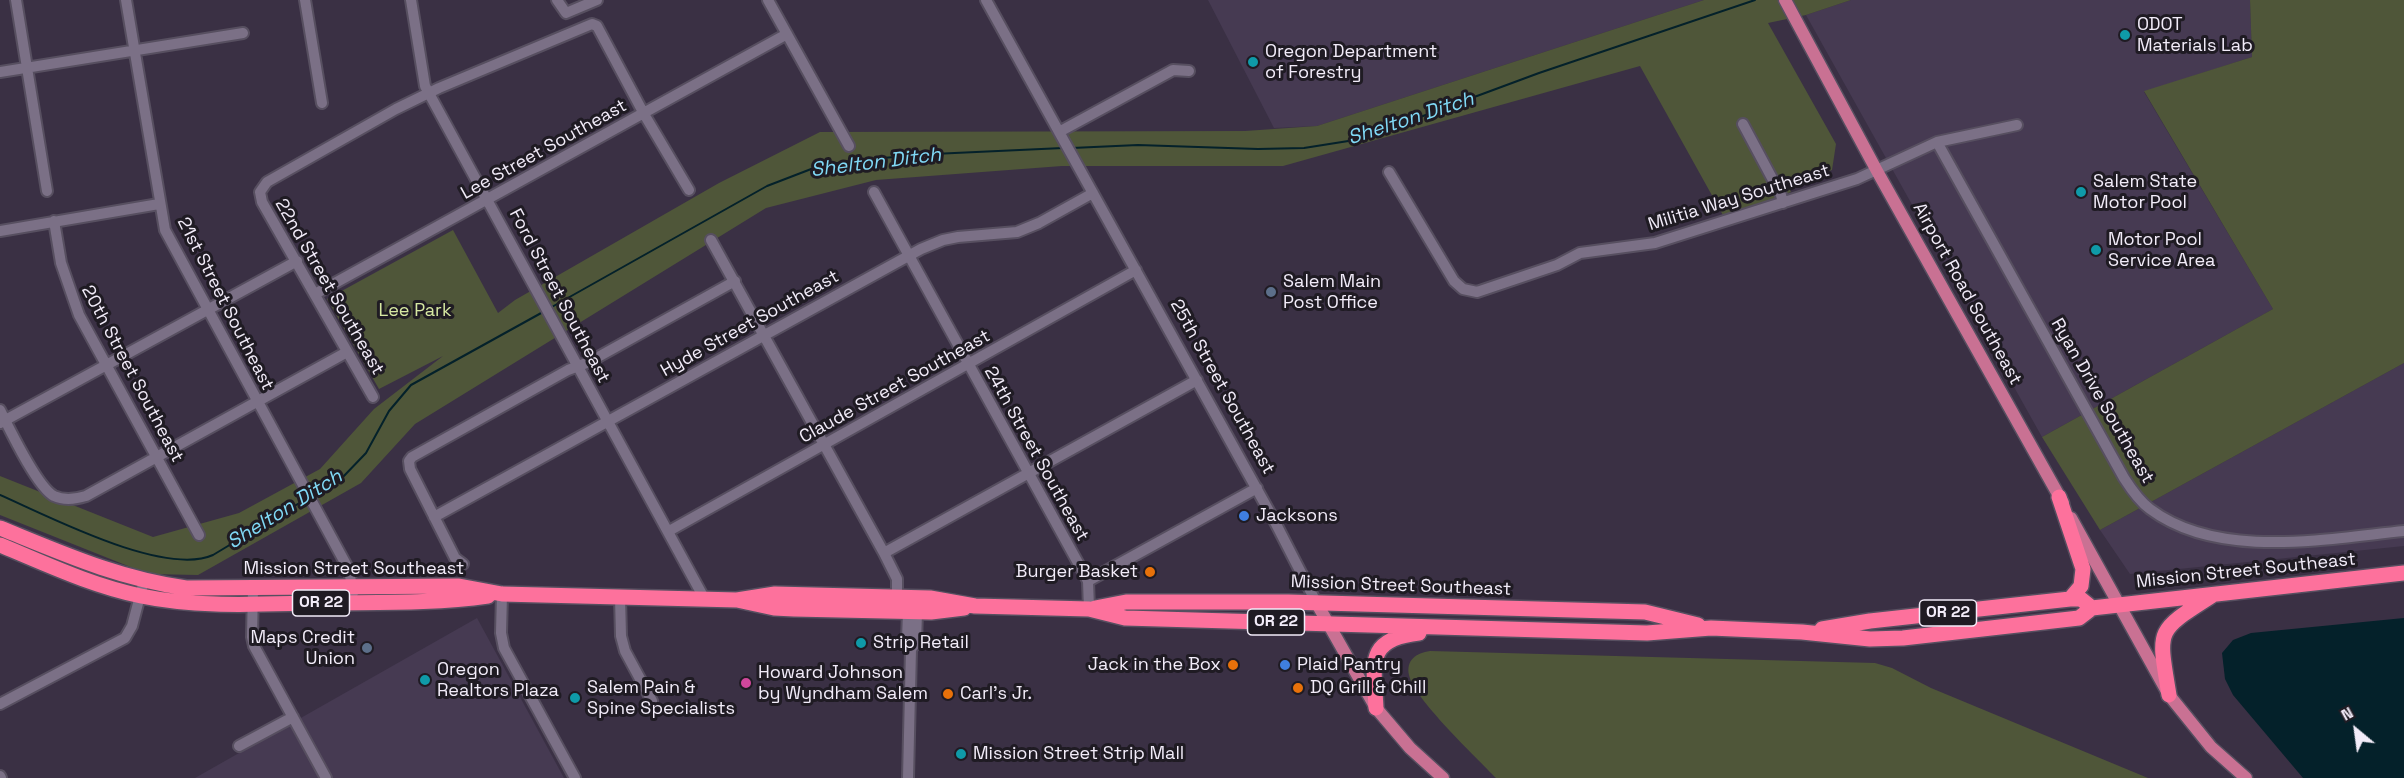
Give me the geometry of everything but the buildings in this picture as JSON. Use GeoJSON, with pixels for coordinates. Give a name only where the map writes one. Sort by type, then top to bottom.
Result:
{"type":"FeatureCollection","features":[{"type":"Feature","properties":{"kind":"highway"},"geometry":{"type":"LineString","coordinates":[[2059,497],[2083,569],[2081,586],[2070,599]]}},
{"type":"Feature","properties":{"kind":"highway","name":"Mission Street Southeast"},"geometry":{"type":"LineString","coordinates":[[0,528],[142,589],[180,602],[353,587],[459,586],[502,594]]}},
{"type":"Feature","properties":{"kind":"highway","name":"Mission Street Southeast"},"geometry":{"type":"LineString","coordinates":[[0,545],[86,580],[142,589]]}},
{"type":"Feature","properties":{"kind":"highway","name":"Mission Street Southeast"},"geometry":{"type":"LineString","coordinates":[[1089,609],[1125,618],[1647,633],[1711,628],[1802,632],[1870,639],[1903,638],[2079,618],[2092,608],[2404,573]]}},
{"type":"Feature","properties":{"kind":"highway","name":"OR 22"},"geometry":{"type":"LineString","coordinates":[[2169,695],[2161,641],[2165,631],[2178,618],[2216,593]]}},
{"type":"Feature","properties":{"kind":"highway","name":"Mission Street Southeast"},"geometry":{"type":"LineString","coordinates":[[253,597],[354,603],[455,600],[502,594],[704,598],[737,600],[774,608],[912,612],[931,612],[975,606]]}},
{"type":"Feature","properties":{"kind":"highway","name":"Mission Street Southeast"},"geometry":{"type":"LineString","coordinates":[[737,600],[774,594],[897,596],[930,598],[975,606],[1089,609],[1126,602],[1316,602],[1645,612],[1711,628]]}},
{"type":"Feature","properties":{"kind":"highway"},"geometry":{"type":"LineString","coordinates":[[856,610],[892,603],[896,601],[897,596]]}},
{"type":"Feature","properties":{"kind":"highway","name":"Mission Street Southeast"},"geometry":{"type":"LineString","coordinates":[[1802,632],[1870,621],[2070,599],[2081,599],[2092,608]]}},
{"type":"Feature","properties":{"kind":"highway"},"geometry":{"type":"LineString","coordinates":[[1376,708],[1374,666],[1379,650],[1387,641],[1398,636],[1464,628]]}},
{"type":"Feature","properties":{"kind":"main road","name":"Airport Road Southeast"},"geometry":{"type":"LineString","coordinates":[[1787,4],[1877,171],[2169,695],[2211,747],[2246,778]]}},
{"type":"Feature","properties":{"kind":"main road","name":"25th Street Southeast"},"geometry":{"type":"LineString","coordinates":[[1316,602],[1376,708],[1410,748],[1443,778]]}},
{"type":"Feature","properties":{"kind":"street"},"geometry":{"type":"LineString","coordinates":[[16,0],[47,191]]}},
{"type":"Feature","properties":{"kind":"street","name":"21st Street Southeast"},"geometry":{"type":"LineString","coordinates":[[126,0],[165,230],[349,570],[354,603]]}},
{"type":"Feature","properties":{"kind":"street"},"geometry":{"type":"LineString","coordinates":[[305,0],[322,103]]}},
{"type":"Feature","properties":{"kind":"street","name":"Ford Street Southeast"},"geometry":{"type":"LineString","coordinates":[[411,0],[423,79],[704,598]]}},
{"type":"Feature","properties":{"kind":"street"},"geometry":{"type":"LineString","coordinates":[[557,0],[566,13],[597,0]]}},
{"type":"Feature","properties":{"kind":"street"},"geometry":{"type":"LineString","coordinates":[[782,0],[770,3],[849,146]]}},
{"type":"Feature","properties":{"kind":"street","name":"25th Street Southeast"},"geometry":{"type":"LineString","coordinates":[[986,0],[1257,488],[1316,602]]}},
{"type":"Feature","properties":{"kind":"street"},"geometry":{"type":"LineString","coordinates":[[430,93],[595,25],[689,190]]}},
{"type":"Feature","properties":{"kind":"street"},"geometry":{"type":"LineString","coordinates":[[0,72],[243,33]]}},
{"type":"Feature","properties":{"kind":"street","name":"Lee Street Southeast"},"geometry":{"type":"LineString","coordinates":[[315,294],[787,34]]}},
{"type":"Feature","properties":{"kind":"street"},"geometry":{"type":"LineString","coordinates":[[1059,132],[1173,70],[1189,71]]}},
{"type":"Feature","properties":{"kind":"street","name":"22nd Street Southeast"},"geometry":{"type":"LineString","coordinates":[[373,397],[262,202],[260,192],[267,182],[390,112],[430,93]]}},
{"type":"Feature","properties":{"kind":"street"},"geometry":{"type":"LineString","coordinates":[[1743,124],[1781,195],[1783,203]]}},
{"type":"Feature","properties":{"kind":"street","name":"Militia Way Southeast"},"geometry":{"type":"LineString","coordinates":[[1389,172],[1454,281],[1463,289],[1477,292],[1557,265],[1580,253],[1655,243],[1857,179],[1936,142],[2017,125]]}},
{"type":"Feature","properties":{"kind":"street","name":"Ryan Drive Southeast"},"geometry":{"type":"LineString","coordinates":[[1936,142],[2124,478],[2135,494],[2150,509],[2184,528],[2224,539],[2242,541],[2318,540],[2404,531]]}},
{"type":"Feature","properties":{"kind":"street","name":"24th Street Southeast"},"geometry":{"type":"LineString","coordinates":[[874,192],[1088,581],[1089,609]]}},
{"type":"Feature","properties":{"kind":"street","name":"Hyde Street Southeast"},"geometry":{"type":"LineString","coordinates":[[434,518],[908,256],[943,240],[1017,232],[1039,223],[1093,193]]}},
{"type":"Feature","properties":{"kind":"street"},"geometry":{"type":"LineString","coordinates":[[0,231],[159,204]]}},
{"type":"Feature","properties":{"kind":"street","name":"20th Street Southeast"},"geometry":{"type":"LineString","coordinates":[[54,221],[61,263],[79,315],[199,535]]}},
{"type":"Feature","properties":{"kind":"street"},"geometry":{"type":"LineString","coordinates":[[711,240],[884,553],[897,579],[897,596]]}},
{"type":"Feature","properties":{"kind":"street"},"geometry":{"type":"LineString","coordinates":[[297,261],[2,418],[45,489],[63,499],[74,499],[86,496],[346,351]]}},
{"type":"Feature","properties":{"kind":"street","name":"Claude Street Southeast"},"geometry":{"type":"LineString","coordinates":[[669,531],[1136,270]]}},
{"type":"Feature","properties":{"kind":"street"},"geometry":{"type":"LineString","coordinates":[[463,564],[455,558],[434,518],[410,469],[409,461],[418,453],[735,281]]}},
{"type":"Feature","properties":{"kind":"street"},"geometry":{"type":"LineString","coordinates":[[884,553],[1197,380]]}},
{"type":"Feature","properties":{"kind":"street"},"geometry":{"type":"LineString","coordinates":[[1088,581],[1257,488]]}},
{"type":"Feature","properties":{"kind":"street"},"geometry":{"type":"LineString","coordinates":[[0,704],[126,638],[132,626],[142,589]]}},
{"type":"Feature","properties":{"kind":"street"},"geometry":{"type":"LineString","coordinates":[[502,594],[503,644],[575,778]]}},
{"type":"Feature","properties":{"kind":"street"},"geometry":{"type":"LineString","coordinates":[[253,597],[254,646],[326,778]]}},
{"type":"Feature","properties":{"kind":"street"},"geometry":{"type":"LineString","coordinates":[[620,597],[621,636],[625,651],[652,701]]}},
{"type":"Feature","properties":{"kind":"street"},"geometry":{"type":"LineString","coordinates":[[908,778],[911,649],[907,640],[912,612]]}},
{"type":"Feature","properties":{"kind":"street"},"geometry":{"type":"LineString","coordinates":[[239,746],[293,717]]}},
{"type":"Feature","properties":{"kind":"shaded area"},"geometry":{"type":"Polygon","coordinates":[[[1208,0],[1704,0],[1317,126],[1274,128],[1208,0]]]}},
{"type":"Feature","properties":{"kind":"shaded area"},"geometry":{"type":"Polygon","coordinates":[[[1851,0],[2250,0],[2252,57],[2144,92],[2273,309],[2042,437],[1806,15],[1851,0]]]}},
{"type":"Feature","properties":{"kind":"shaded area"},"geometry":{"type":"Polygon","coordinates":[[[2404,363],[2404,546],[2130,574],[2100,530],[2404,363]]]}},
{"type":"Feature","properties":{"kind":"shaded area"},"geometry":{"type":"Polygon","coordinates":[[[477,618],[564,778],[195,778],[477,618]]]}},
{"type":"Feature","properties":{"kind":"green space","name":"Lee Park"},"geometry":{"type":"Polygon","coordinates":[[[1704,0],[1851,0],[1806,15],[1768,23],[1836,144],[1832,170],[1788,185],[1791,192],[1724,217],[1640,66],[1283,166],[1062,166],[876,180],[766,208],[415,424],[361,483],[198,575],[148,574],[0,515],[0,476],[153,537],[239,513],[320,469],[374,409],[443,356],[379,389],[327,299],[453,230],[498,313],[515,300],[719,183],[820,132],[1245,131],[1317,126],[1704,0]]]}},
{"type":"Feature","properties":{"kind":"green space"},"geometry":{"type":"Polygon","coordinates":[[[2250,0],[2404,0],[2404,363],[2100,530],[2042,437],[2273,309],[2144,91],[2252,57],[2250,0]]]}},
{"type":"Feature","properties":{"kind":"green space"},"geometry":{"type":"Polygon","coordinates":[[[1430,651],[1875,663],[1892,668],[1931,688],[2148,778],[1496,778],[1434,713],[1413,685],[1408,670],[1411,661],[1420,653],[1430,651]]]}},
{"type":"Feature","properties":{"kind":"water"},"geometry":{"type":"Polygon","coordinates":[[[2404,618],[2404,778],[2303,778],[2233,695],[2225,679],[2222,653],[2233,640],[2251,633],[2404,618]]]}},
{"type":"Feature","properties":{"kind":"waterway","name":"Shelton Ditch"},"geometry":{"type":"LineString","coordinates":[[1072,148],[1138,145],[1258,149],[1304,148],[1361,139],[1539,73],[1755,0]]}},
{"type":"Feature","properties":{"kind":"waterway","name":"Shelton Ditch"},"geometry":{"type":"LineString","coordinates":[[550,308],[767,186],[819,166],[857,160],[933,154],[1063,148]]}},
{"type":"Feature","properties":{"kind":"waterway","name":"Shelton Ditch"},"geometry":{"type":"LineString","coordinates":[[314,495],[341,479],[366,453],[389,411],[411,385],[543,312]]}},
{"type":"Feature","properties":{"kind":"waterway","name":"Shelton Ditch"},"geometry":{"type":"LineString","coordinates":[[0,495],[106,541],[166,558],[192,560],[213,555],[306,499]]}},
{"type":"Feature","properties":{"kind":"place","name":"ODOT Materials Lab"},"geometry":{"type":"Point","coordinates":[2125,35]}},
{"type":"Feature","properties":{"kind":"place","name":"Oregon Department of Forestry"},"geometry":{"type":"Point","coordinates":[1253,62]}},
{"type":"Feature","properties":{"kind":"place","name":"Salem State Motor Pool"},"geometry":{"type":"Point","coordinates":[2081,192]}},
{"type":"Feature","properties":{"kind":"place","name":"Motor Pool Service Area"},"geometry":{"type":"Point","coordinates":[2096,250]}},
{"type":"Feature","properties":{"kind":"place","name":"Salem Main Post Office"},"geometry":{"type":"Point","coordinates":[1271,292]}},
{"type":"Feature","properties":{"kind":"place","name":"Jacksons"},"geometry":{"type":"Point","coordinates":[1244,516]}},
{"type":"Feature","properties":{"kind":"place","name":"Burger Basket"},"geometry":{"type":"Point","coordinates":[1150,572]}},
{"type":"Feature","properties":{"kind":"place","name":"Strip Retail"},"geometry":{"type":"Point","coordinates":[861,643]}},
{"type":"Feature","properties":{"kind":"place","name":"Maps Credit Union"},"geometry":{"type":"Point","coordinates":[367,648]}},
{"type":"Feature","properties":{"kind":"place","name":"Jack in the Box"},"geometry":{"type":"Point","coordinates":[1233,665]}},
{"type":"Feature","properties":{"kind":"place","name":"Plaid Pantry"},"geometry":{"type":"Point","coordinates":[1285,665]}},
{"type":"Feature","properties":{"kind":"place","name":"Oregon Realtors Plaza"},"geometry":{"type":"Point","coordinates":[425,680]}},
{"type":"Feature","properties":{"kind":"place","name":"Howard Johnson by Wyndham Salem"},"geometry":{"type":"Point","coordinates":[746,683]}},
{"type":"Feature","properties":{"kind":"place","name":"DQ Grill & Chill"},"geometry":{"type":"Point","coordinates":[1298,688]}},
{"type":"Feature","properties":{"kind":"place","name":"Carl's Jr."},"geometry":{"type":"Point","coordinates":[948,694]}},
{"type":"Feature","properties":{"kind":"place","name":"Salem Pain & Spine Specialists"},"geometry":{"type":"Point","coordinates":[575,698]}},
{"type":"Feature","properties":{"kind":"place","name":"Mission Street Strip Mall"},"geometry":{"type":"Point","coordinates":[961,754]}}]}
